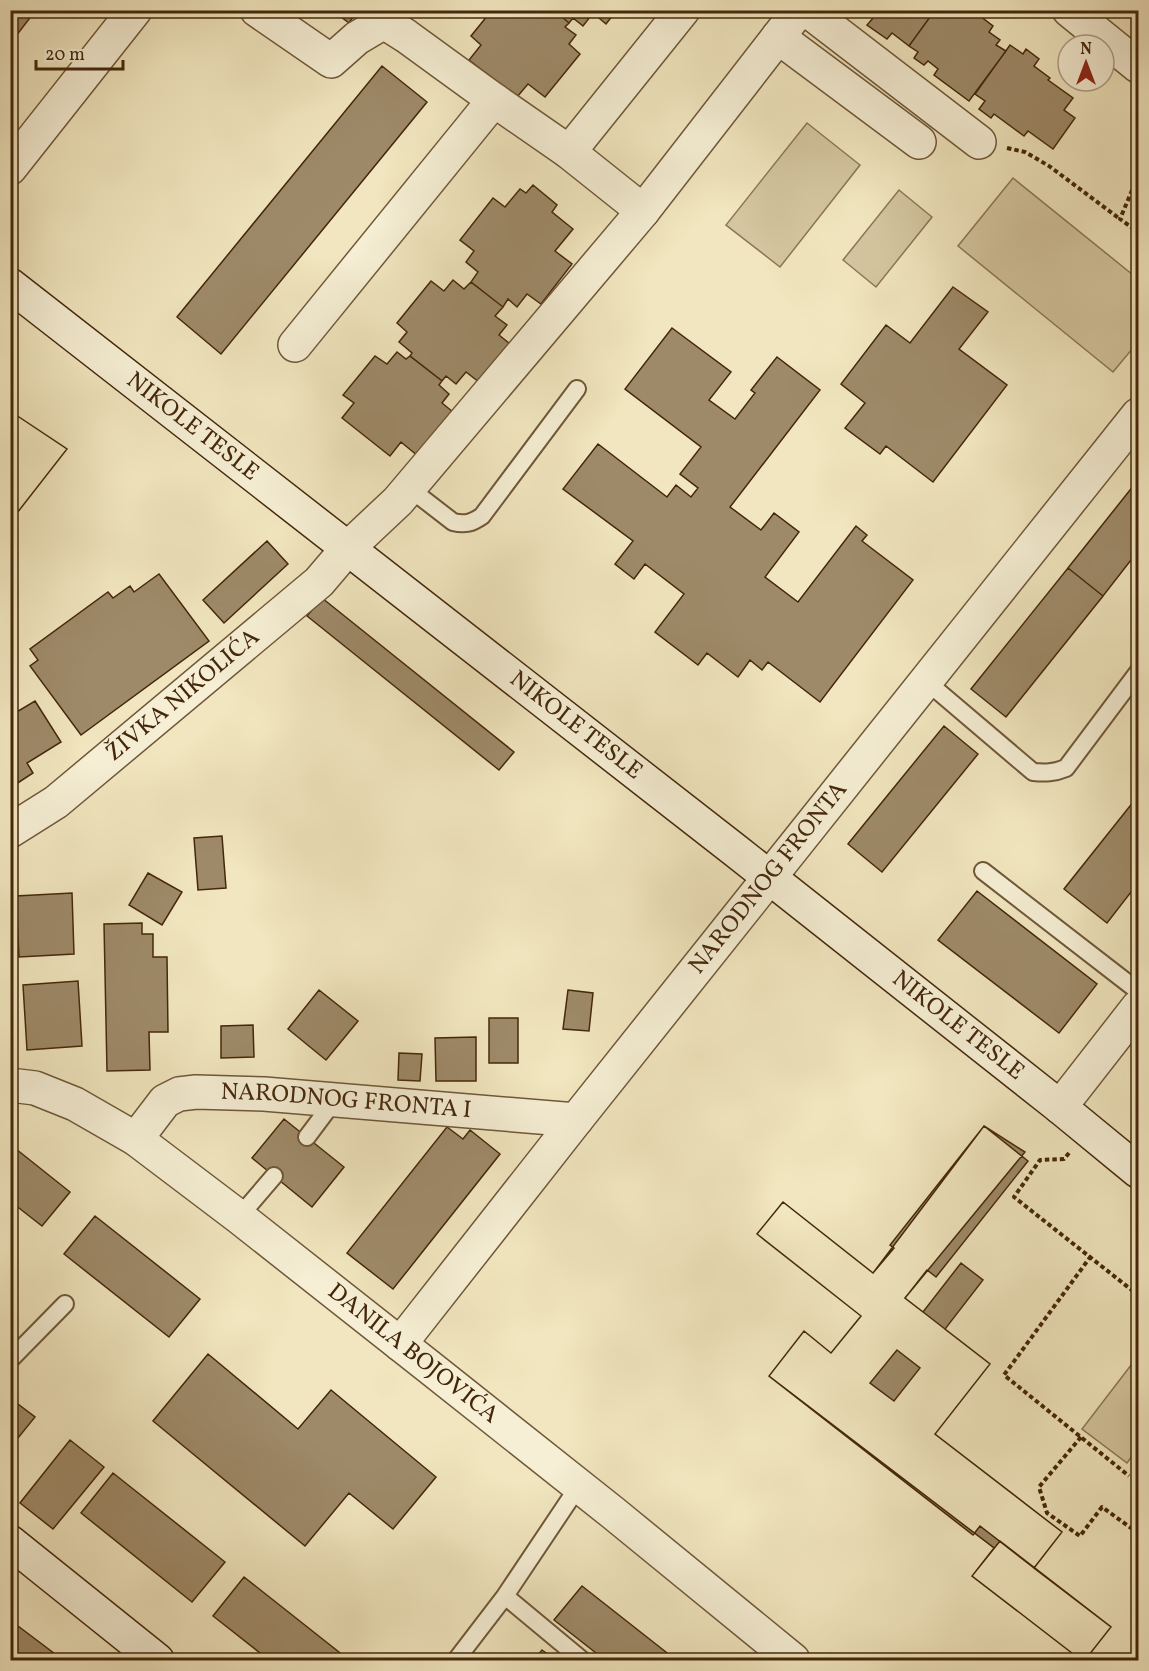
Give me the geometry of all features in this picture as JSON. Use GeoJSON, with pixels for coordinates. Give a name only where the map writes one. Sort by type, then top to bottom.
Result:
{"type":"FeatureCollection","features":[{"type":"Feature","properties":{"kind":"street"},"geometry":{"type":"LineString","coordinates":[[10,168],[135,10]]}},
{"type":"Feature","properties":{"kind":"street"},"geometry":{"type":"LineString","coordinates":[[257,10],[331,61],[357,38],[389,16],[406,36],[569,152],[643,211]]}},
{"type":"Feature","properties":{"kind":"street"},"geometry":{"type":"LineString","coordinates":[[569,152],[683,10]]}},
{"type":"Feature","properties":{"kind":"street","name":"ŽIVKA NIKOLIĆA"},"geometry":{"type":"LineString","coordinates":[[10,831],[56,802],[319,582],[348,548],[409,488],[643,211],[799,10]]}},
{"type":"Feature","properties":{"kind":"street"},"geometry":{"type":"LineString","coordinates":[[807,10],[979,142]]}},
{"type":"Feature","properties":{"kind":"street"},"geometry":{"type":"LineString","coordinates":[[1069,10],[1138,66]]}},
{"type":"Feature","properties":{"kind":"street"},"geometry":{"type":"LineString","coordinates":[[778,38],[919,142]]}},
{"type":"Feature","properties":{"kind":"street"},"geometry":{"type":"LineString","coordinates":[[295,345],[494,100]]}},
{"type":"Feature","properties":{"kind":"street","name":"NIKOLE TESLE"},"geometry":{"type":"LineString","coordinates":[[10,285],[769,877],[1138,1171]]}},
{"type":"Feature","properties":{"kind":"street","name":"NARODNOG FRONTA"},"geometry":{"type":"LineString","coordinates":[[400,1344],[1138,415]]}},
{"type":"Feature","properties":{"kind":"street"},"geometry":{"type":"LineString","coordinates":[[1060,1107],[1138,1007]]}},
{"type":"Feature","properties":{"kind":"street","name":"DANILA BOJOVIĆA"},"geometry":{"type":"LineString","coordinates":[[10,1085],[35,1088],[75,1104],[136,1139],[400,1344],[793,1660]]}},
{"type":"Feature","properties":{"kind":"street","name":"NARODNOG FRONTA I"},"geometry":{"type":"LineString","coordinates":[[136,1139],[165,1101],[179,1094],[196,1092],[264,1094],[576,1120]]}},
{"type":"Feature","properties":{"kind":"street"},"geometry":{"type":"LineString","coordinates":[[10,1542],[158,1660]]}},
{"type":"Feature","properties":{"kind":"lane"},"geometry":{"type":"LineString","coordinates":[[409,488],[453,522],[462,525],[473,523],[482,516],[577,389]]}},
{"type":"Feature","properties":{"kind":"lane"},"geometry":{"type":"LineString","coordinates":[[926,681],[1033,772],[1045,773],[1066,768],[1138,672]]}},
{"type":"Feature","properties":{"kind":"lane"},"geometry":{"type":"LineString","coordinates":[[983,871],[1138,991]]}},
{"type":"Feature","properties":{"kind":"lane"},"geometry":{"type":"LineString","coordinates":[[307,1137],[334,1101]]}},
{"type":"Feature","properties":{"kind":"lane"},"geometry":{"type":"LineString","coordinates":[[239,1217],[274,1176]]}},
{"type":"Feature","properties":{"kind":"lane"},"geometry":{"type":"LineString","coordinates":[[10,1360],[65,1304]]}},
{"type":"Feature","properties":{"kind":"lane"},"geometry":{"type":"LineString","coordinates":[[456,1660],[505,1596],[578,1487]]}},
{"type":"Feature","properties":{"kind":"lane"},"geometry":{"type":"LineString","coordinates":[[505,1596],[582,1660]]}},
{"type":"Feature","properties":{"kind":"path"},"geometry":{"type":"LineString","coordinates":[[979,142],[1025,152],[1049,166],[1138,232]]}},
{"type":"Feature","properties":{"kind":"path"},"geometry":{"type":"LineString","coordinates":[[1120,219],[1138,176]]}},
{"type":"Feature","properties":{"kind":"path"},"geometry":{"type":"LineString","coordinates":[[1089,1130],[1064,1159],[1040,1160],[1014,1197],[1138,1295]]}},
{"type":"Feature","properties":{"kind":"path"},"geometry":{"type":"LineString","coordinates":[[1090,1257],[1004,1375],[1129,1476]]}},
{"type":"Feature","properties":{"kind":"path"},"geometry":{"type":"LineString","coordinates":[[1081,1437],[1039,1487],[1047,1513],[1080,1536],[1102,1507],[1138,1533]]}},
{"type":"Feature","properties":{"kind":"shaded area"},"geometry":{"type":"Polygon","coordinates":[[[807,123],[860,165],[780,267],[726,225],[807,123]]]}},
{"type":"Feature","properties":{"kind":"shaded area"},"geometry":{"type":"Polygon","coordinates":[[[1013,178],[1138,279],[1138,342],[1113,372],[958,246],[1013,178]]]}},
{"type":"Feature","properties":{"kind":"shaded area"},"geometry":{"type":"Polygon","coordinates":[[[899,190],[932,217],[876,287],[843,260],[899,190]]]}},
{"type":"Feature","properties":{"kind":"shaded area"},"geometry":{"type":"Polygon","coordinates":[[[1138,1356],[1138,1448],[1127,1463],[1082,1429],[1138,1356]]]}},
{"type":"Feature","properties":{"kind":"building"},"geometry":{"type":"Polygon","coordinates":[[[10,10],[36,10],[16,36],[10,31],[10,10]]]}},
{"type":"Feature","properties":{"kind":"building"},"geometry":{"type":"Polygon","coordinates":[[[332,10],[358,10],[349,23],[332,10]]]}},
{"type":"Feature","properties":{"kind":"building"},"geometry":{"type":"Polygon","coordinates":[[[492,10],[554,10],[569,23],[565,27],[576,35],[569,44],[580,54],[545,97],[528,84],[517,97],[469,60],[481,45],[471,36],[492,10]]]}},
{"type":"Feature","properties":{"kind":"building"},"geometry":{"type":"Polygon","coordinates":[[[554,10],[617,10],[606,24],[593,13],[583,26],[573,18],[569,23],[554,10]]]}},
{"type":"Feature","properties":{"kind":"building"},"geometry":{"type":"Polygon","coordinates":[[[853,10],[935,10],[909,46],[892,33],[887,39],[867,25],[873,18],[864,11],[860,16],[853,10]]]}},
{"type":"Feature","properties":{"kind":"building"},"geometry":{"type":"Polygon","coordinates":[[[935,10],[972,10],[993,26],[989,32],[1000,40],[996,45],[1006,51],[969,101],[934,75],[938,69],[928,61],[924,65],[914,58],[918,52],[909,46],[935,10]]]}},
{"type":"Feature","properties":{"kind":"building"},"geometry":{"type":"Polygon","coordinates":[[[1010,45],[1023,54],[1026,49],[1039,59],[1034,66],[1050,78],[1048,80],[1056,86],[1056,93],[1066,93],[1073,98],[1064,110],[1075,118],[1053,149],[1028,131],[1024,136],[994,114],[991,118],[979,109],[985,101],[975,94],[1010,45]]]}},
{"type":"Feature","properties":{"kind":"building"},"geometry":{"type":"Polygon","coordinates":[[[382,66],[427,102],[221,354],[177,317],[382,66]]]}},
{"type":"Feature","properties":{"kind":"building"},"geometry":{"type":"Polygon","coordinates":[[[533,185],[557,205],[552,212],[573,229],[555,251],[572,264],[541,304],[527,294],[517,307],[508,299],[503,307],[471,282],[478,272],[466,262],[474,251],[460,240],[493,198],[505,207],[520,189],[526,193],[533,185]]]}},
{"type":"Feature","properties":{"kind":"building"},"geometry":{"type":"Polygon","coordinates":[[[453,280],[464,289],[471,282],[503,307],[495,316],[507,325],[499,335],[510,344],[479,382],[466,372],[456,384],[446,376],[442,381],[410,356],[412,353],[399,342],[407,332],[397,323],[431,281],[444,291],[453,280]]]}},
{"type":"Feature","properties":{"kind":"building"},"geometry":{"type":"Polygon","coordinates":[[[953,287],[988,312],[959,349],[1007,385],[933,482],[886,446],[880,454],[845,428],[865,403],[841,384],[886,325],[910,343],[953,287]]]}},
{"type":"Feature","properties":{"kind":"building"},"geometry":{"type":"Polygon","coordinates":[[[672,328],[731,372],[709,400],[735,419],[755,393],[751,390],[777,357],[820,390],[730,507],[761,530],[774,513],[799,532],[765,577],[798,602],[856,526],[867,535],[862,541],[913,580],[820,702],[768,662],[762,670],[750,660],[738,677],[707,653],[698,665],[655,632],[684,594],[645,564],[634,579],[615,564],[633,541],[563,489],[598,444],[667,497],[676,485],[691,497],[698,488],[680,474],[701,447],[625,389],[672,328]]]}},
{"type":"Feature","properties":{"kind":"building"},"geometry":{"type":"Polygon","coordinates":[[[397,352],[406,359],[410,356],[442,381],[439,385],[449,394],[442,403],[453,412],[418,456],[401,442],[390,456],[342,418],[354,403],[343,395],[375,356],[387,364],[397,352]]]}},
{"type":"Feature","properties":{"kind":"building"},"geometry":{"type":"Polygon","coordinates":[[[10,411],[67,449],[10,522],[10,411]]]}},
{"type":"Feature","properties":{"kind":"building"},"geometry":{"type":"Polygon","coordinates":[[[10,411],[67,449],[10,522],[10,411]]]}},
{"type":"Feature","properties":{"kind":"building"},"geometry":{"type":"Polygon","coordinates":[[[1138,480],[1138,551],[1103,596],[1068,568],[1138,480]]]}},
{"type":"Feature","properties":{"kind":"building"},"geometry":{"type":"Polygon","coordinates":[[[267,541],[288,564],[224,623],[203,600],[267,541]]]}},
{"type":"Feature","properties":{"kind":"building"},"geometry":{"type":"Polygon","coordinates":[[[1068,568],[1103,596],[1006,717],[971,689],[1068,568]]]}},
{"type":"Feature","properties":{"kind":"building"},"geometry":{"type":"Polygon","coordinates":[[[159,574],[209,641],[81,735],[30,666],[38,660],[30,649],[108,592],[113,598],[130,586],[134,592],[159,574]]]}},
{"type":"Feature","properties":{"kind":"building"},"geometry":{"type":"Polygon","coordinates":[[[322,598],[514,752],[499,770],[307,616],[322,598]]]}},
{"type":"Feature","properties":{"kind":"building"},"geometry":{"type":"Polygon","coordinates":[[[35,701],[61,742],[27,763],[33,773],[10,788],[10,716],[35,701]]]}},
{"type":"Feature","properties":{"kind":"building"},"geometry":{"type":"Polygon","coordinates":[[[944,726],[978,754],[882,872],[848,844],[944,726]]]}},
{"type":"Feature","properties":{"kind":"building"},"geometry":{"type":"Polygon","coordinates":[[[1138,796],[1138,883],[1107,923],[1064,889],[1138,796]]]}},
{"type":"Feature","properties":{"kind":"building"},"geometry":{"type":"Polygon","coordinates":[[[222,836],[226,888],[198,890],[194,838],[222,836]]]}},
{"type":"Feature","properties":{"kind":"building"},"geometry":{"type":"Polygon","coordinates":[[[148,873],[182,892],[162,925],[129,905],[148,873]]]}},
{"type":"Feature","properties":{"kind":"building"},"geometry":{"type":"Polygon","coordinates":[[[977,891],[1097,984],[1059,1033],[938,940],[977,891]]]}},
{"type":"Feature","properties":{"kind":"building"},"geometry":{"type":"Polygon","coordinates":[[[72,893],[74,954],[19,957],[16,896],[72,893]]]}},
{"type":"Feature","properties":{"kind":"building"},"geometry":{"type":"Polygon","coordinates":[[[142,923],[142,934],[153,934],[153,957],[167,957],[168,1032],[149,1032],[150,1070],[107,1071],[104,924],[142,923]]]}},
{"type":"Feature","properties":{"kind":"building"},"geometry":{"type":"Polygon","coordinates":[[[78,981],[82,1046],[27,1050],[23,985],[78,981]]]}},
{"type":"Feature","properties":{"kind":"building"},"geometry":{"type":"Polygon","coordinates":[[[319,990],[358,1021],[326,1060],[288,1029],[319,990]]]}},
{"type":"Feature","properties":{"kind":"building"},"geometry":{"type":"Polygon","coordinates":[[[568,990],[593,993],[589,1031],[563,1029],[568,990]]]}},
{"type":"Feature","properties":{"kind":"building"},"geometry":{"type":"Polygon","coordinates":[[[489,1018],[518,1018],[518,1063],[489,1063],[489,1018]]]}},
{"type":"Feature","properties":{"kind":"building"},"geometry":{"type":"Polygon","coordinates":[[[253,1025],[254,1057],[221,1058],[221,1026],[253,1025]]]}},
{"type":"Feature","properties":{"kind":"building"},"geometry":{"type":"Polygon","coordinates":[[[476,1037],[476,1081],[436,1081],[435,1038],[476,1037]]]}},
{"type":"Feature","properties":{"kind":"building"},"geometry":{"type":"Polygon","coordinates":[[[399,1053],[422,1054],[420,1081],[398,1080],[399,1053]]]}},
{"type":"Feature","properties":{"kind":"building"},"geometry":{"type":"Polygon","coordinates":[[[284,1119],[344,1167],[312,1207],[252,1158],[284,1119]]]}},
{"type":"Feature","properties":{"kind":"building"},"geometry":{"type":"Polygon","coordinates":[[[984,1126],[1028,1161],[936,1277],[927,1270],[905,1298],[923,1312],[961,1263],[983,1280],[945,1329],[990,1364],[935,1434],[1062,1532],[1034,1568],[980,1526],[973,1535],[769,1376],[804,1331],[831,1353],[861,1316],[757,1234],[783,1202],[873,1273],[894,1248],[890,1245],[984,1126]],[[897,1350],[870,1383],[894,1401],[920,1368],[897,1350]]]}},
{"type":"Feature","properties":{"kind":"building"},"geometry":{"type":"Polygon","coordinates":[[[984,1126],[1025,1152],[905,1298],[990,1364],[935,1434],[1062,1532],[1034,1568],[1111,1627],[1085,1660],[1081,1660],[972,1576],[994,1548],[769,1376],[804,1331],[831,1353],[861,1316],[757,1234],[783,1202],[873,1273],[984,1126]]]}},
{"type":"Feature","properties":{"kind":"building"},"geometry":{"type":"Polygon","coordinates":[[[447,1127],[463,1139],[470,1130],[500,1154],[393,1289],[347,1253],[447,1127]]]}},
{"type":"Feature","properties":{"kind":"building"},"geometry":{"type":"Polygon","coordinates":[[[16,1149],[70,1192],[42,1226],[10,1201],[10,1156],[16,1149]]]}},
{"type":"Feature","properties":{"kind":"building"},"geometry":{"type":"Polygon","coordinates":[[[95,1216],[200,1299],[169,1337],[64,1254],[95,1216]]]}},
{"type":"Feature","properties":{"kind":"building"},"geometry":{"type":"Polygon","coordinates":[[[208,1354],[298,1429],[331,1390],[436,1477],[393,1529],[349,1493],[305,1546],[153,1421],[208,1354]]]}},
{"type":"Feature","properties":{"kind":"building"},"geometry":{"type":"Polygon","coordinates":[[[10,1398],[35,1417],[10,1448],[10,1398]]]}},
{"type":"Feature","properties":{"kind":"building"},"geometry":{"type":"Polygon","coordinates":[[[70,1440],[104,1467],[53,1529],[20,1503],[70,1440]]]}},
{"type":"Feature","properties":{"kind":"building"},"geometry":{"type":"Polygon","coordinates":[[[113,1473],[225,1562],[192,1602],[81,1513],[113,1473]]]}},
{"type":"Feature","properties":{"kind":"building"},"geometry":{"type":"Polygon","coordinates":[[[1000,1541],[1111,1627],[1085,1660],[1081,1660],[972,1576],[1000,1541]]]}},
{"type":"Feature","properties":{"kind":"building"},"geometry":{"type":"Polygon","coordinates":[[[244,1577],[349,1660],[269,1660],[213,1616],[244,1577]]]}},
{"type":"Feature","properties":{"kind":"building"},"geometry":{"type":"Polygon","coordinates":[[[582,1586],[676,1660],[605,1660],[554,1620],[582,1586]]]}},
{"type":"Feature","properties":{"kind":"building"},"geometry":{"type":"Polygon","coordinates":[[[10,1620],[63,1660],[10,1660],[10,1620]]]}},
{"type":"Feature","properties":{"kind":"building"},"geometry":{"type":"Polygon","coordinates":[[[542,1650],[556,1660],[534,1660],[542,1650]]]}}]}
